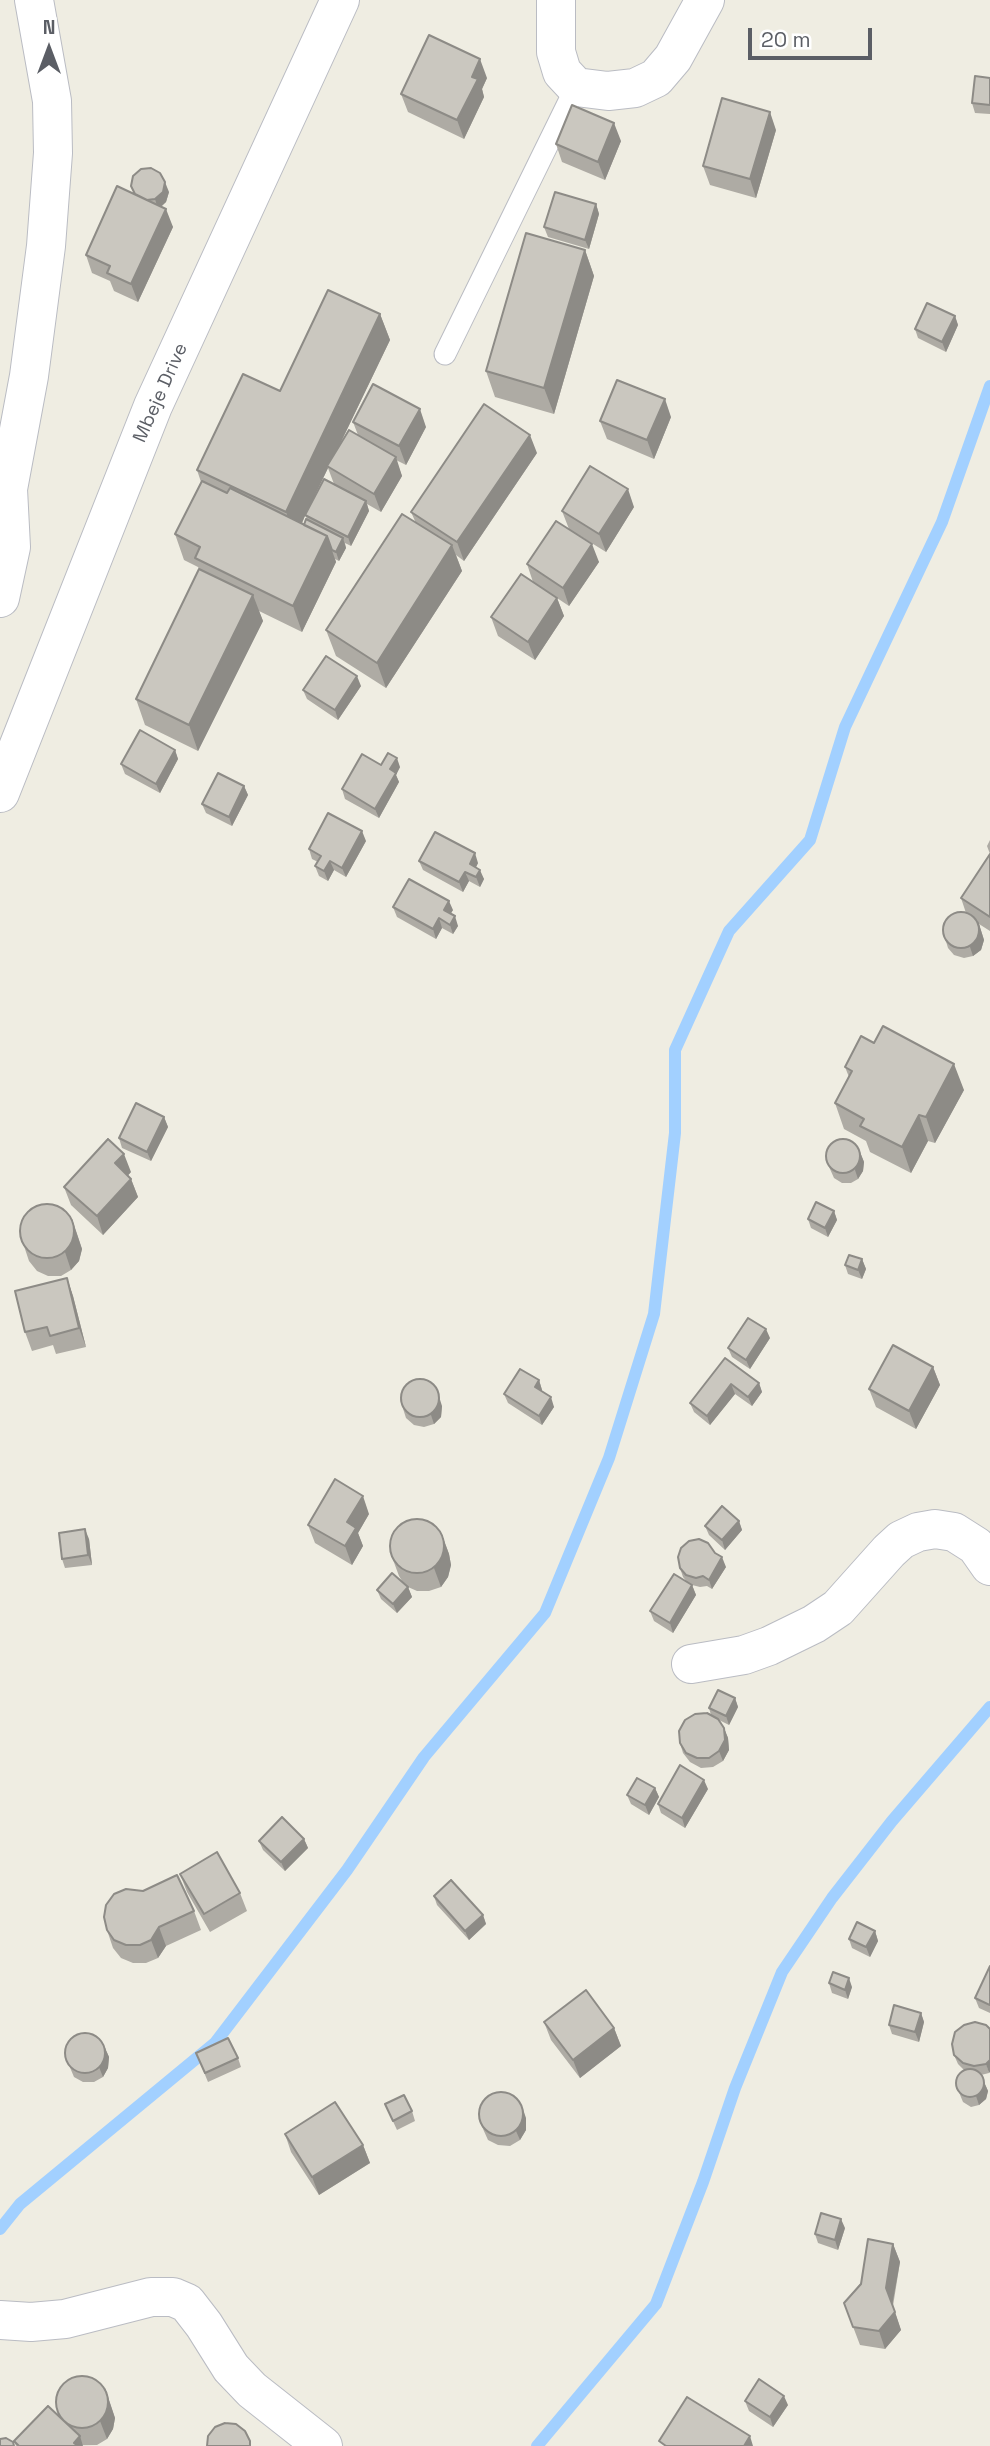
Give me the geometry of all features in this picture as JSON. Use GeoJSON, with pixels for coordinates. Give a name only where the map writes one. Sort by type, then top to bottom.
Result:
{"type":"FeatureCollection","features":[{"type":"Feature","properties":{"kind":"street"},"geometry":{"type":"LineString","coordinates":[[0,598],[12,547],[8,489],[38,311],[53,153],[52,101],[34,0]]}},
{"type":"Feature","properties":{"kind":"street","name":"Mbeje Drive"},"geometry":{"type":"LineString","coordinates":[[0,793],[153,406],[340,0]]}},
{"type":"Feature","properties":{"kind":"street"},"geometry":{"type":"LineString","coordinates":[[556,0],[556,52],[562,72],[576,87],[608,91],[635,88],[656,78],[673,58],[705,0]]}},
{"type":"Feature","properties":{"kind":"street"},"geometry":{"type":"LineString","coordinates":[[691,1664],[744,1655],[814,1624],[838,1608],[895,1545],[918,1532],[935,1529],[954,1532],[976,1546],[990,1566]]}},
{"type":"Feature","properties":{"kind":"street"},"geometry":{"type":"LineString","coordinates":[[0,2320],[31,2322],[65,2319],[150,2297],[173,2297],[187,2303],[231,2368],[252,2389],[323,2446]]}},
{"type":"Feature","properties":{"kind":"lane"},"geometry":{"type":"LineString","coordinates":[[445,354],[576,87]]}},
{"type":"Feature","properties":{"kind":"building"},"geometry":{"type":"Polygon","coordinates":[[[429,35],[480,59],[472,77],[478,79],[457,120],[401,94],[429,35]]]}},
{"type":"Feature","properties":{"kind":"building"},"geometry":{"type":"Polygon","coordinates":[[[975,76],[990,78],[990,105],[972,103],[975,76]]]}},
{"type":"Feature","properties":{"kind":"building"},"geometry":{"type":"Polygon","coordinates":[[[722,98],[770,112],[750,179],[703,166],[722,98]]]}},
{"type":"Feature","properties":{"kind":"building"},"geometry":{"type":"Polygon","coordinates":[[[572,105],[614,123],[598,162],[556,144],[572,105]]]}},
{"type":"Feature","properties":{"kind":"building"},"geometry":{"type":"Polygon","coordinates":[[[151,168],[160,173],[165,182],[163,192],[155,199],[147,200],[135,194],[131,186],[133,176],[141,169],[151,168]]]}},
{"type":"Feature","properties":{"kind":"building"},"geometry":{"type":"Polygon","coordinates":[[[117,186],[166,209],[131,284],[107,273],[110,266],[86,255],[117,186]]]}},
{"type":"Feature","properties":{"kind":"building"},"geometry":{"type":"Polygon","coordinates":[[[555,192],[596,204],[585,240],[544,227],[555,192]]]}},
{"type":"Feature","properties":{"kind":"building"},"geometry":{"type":"Polygon","coordinates":[[[526,233],[585,250],[544,388],[486,371],[526,233]]]}},
{"type":"Feature","properties":{"kind":"building"},"geometry":{"type":"Polygon","coordinates":[[[328,290],[380,314],[286,512],[197,470],[243,374],[280,391],[328,290]]]}},
{"type":"Feature","properties":{"kind":"building"},"geometry":{"type":"Polygon","coordinates":[[[927,303],[955,316],[942,342],[915,329],[927,303]]]}},
{"type":"Feature","properties":{"kind":"building"},"geometry":{"type":"Polygon","coordinates":[[[617,380],[665,399],[647,440],[600,421],[617,380]]]}},
{"type":"Feature","properties":{"kind":"building"},"geometry":{"type":"Polygon","coordinates":[[[373,384],[420,409],[399,446],[353,422],[373,384]]]}},
{"type":"Feature","properties":{"kind":"building"},"geometry":{"type":"Polygon","coordinates":[[[484,404],[530,435],[457,542],[411,512],[484,404]]]}},
{"type":"Feature","properties":{"kind":"building"},"geometry":{"type":"Polygon","coordinates":[[[349,430],[396,457],[374,494],[327,466],[349,430]]]}},
{"type":"Feature","properties":{"kind":"building"},"geometry":{"type":"Polygon","coordinates":[[[590,466],[628,489],[599,534],[562,511],[590,466]]]}},
{"type":"Feature","properties":{"kind":"building"},"geometry":{"type":"Polygon","coordinates":[[[324,479],[366,501],[348,537],[305,515],[324,479]]]}},
{"type":"Feature","properties":{"kind":"building"},"geometry":{"type":"Polygon","coordinates":[[[202,481],[227,493],[230,488],[327,536],[293,606],[195,558],[200,547],[175,534],[202,481]]]}},
{"type":"Feature","properties":{"kind":"building"},"geometry":{"type":"Polygon","coordinates":[[[402,514],[452,545],[377,663],[326,630],[402,514]]]}},
{"type":"Feature","properties":{"kind":"building"},"geometry":{"type":"Polygon","coordinates":[[[306,519],[343,538],[336,552],[332,550],[327,536],[304,525],[306,519]]]}},
{"type":"Feature","properties":{"kind":"building"},"geometry":{"type":"Polygon","coordinates":[[[556,521],[592,544],[563,588],[527,564],[556,521]]]}},
{"type":"Feature","properties":{"kind":"building"},"geometry":{"type":"Polygon","coordinates":[[[199,569],[253,595],[189,725],[136,699],[199,569]]]}},
{"type":"Feature","properties":{"kind":"building"},"geometry":{"type":"Polygon","coordinates":[[[521,574],[557,598],[528,642],[491,617],[521,574]]]}},
{"type":"Feature","properties":{"kind":"building"},"geometry":{"type":"Polygon","coordinates":[[[326,656],[357,676],[335,710],[303,690],[326,656]]]}},
{"type":"Feature","properties":{"kind":"building"},"geometry":{"type":"Polygon","coordinates":[[[140,730],[175,750],[156,784],[121,764],[140,730]]]}},
{"type":"Feature","properties":{"kind":"building"},"geometry":{"type":"Polygon","coordinates":[[[388,753],[397,758],[390,769],[396,773],[375,809],[342,789],[362,754],[381,765],[388,753]]]}},
{"type":"Feature","properties":{"kind":"building"},"geometry":{"type":"Polygon","coordinates":[[[218,773],[244,786],[229,817],[202,804],[218,773]]]}},
{"type":"Feature","properties":{"kind":"building"},"geometry":{"type":"Polygon","coordinates":[[[328,813],[362,831],[342,868],[330,861],[324,871],[315,866],[321,856],[309,849],[328,813]]]}},
{"type":"Feature","properties":{"kind":"building"},"geometry":{"type":"Polygon","coordinates":[[[435,832],[475,853],[470,864],[480,870],[476,877],[465,872],[459,882],[419,861],[435,832]]]}},
{"type":"Feature","properties":{"kind":"building"},"geometry":{"type":"Polygon","coordinates":[[[990,854],[990,917],[961,898],[990,854]]]}},
{"type":"Feature","properties":{"kind":"building"},"geometry":{"type":"Polygon","coordinates":[[[409,879],[449,901],[444,910],[455,916],[450,925],[439,918],[433,929],[393,907],[409,879]]]}},
{"type":"Feature","properties":{"kind":"building"},"geometry":{"type":"Polygon","coordinates":[[[961,912],[974,917],[979,930],[974,943],[961,948],[948,943],[943,930],[948,917],[961,912]]]}},
{"type":"Feature","properties":{"kind":"building"},"geometry":{"type":"Polygon","coordinates":[[[883,1026],[954,1064],[926,1117],[919,1115],[902,1147],[860,1126],[864,1119],[835,1103],[852,1071],[845,1067],[861,1036],[874,1043],[883,1026]]]}},
{"type":"Feature","properties":{"kind":"building"},"geometry":{"type":"Polygon","coordinates":[[[136,1103],[164,1117],[147,1152],[119,1138],[136,1103]]]}},
{"type":"Feature","properties":{"kind":"building"},"geometry":{"type":"Polygon","coordinates":[[[108,1139],[124,1154],[115,1163],[131,1179],[97,1216],[64,1187],[108,1139]]]}},
{"type":"Feature","properties":{"kind":"building"},"geometry":{"type":"Polygon","coordinates":[[[843,1139],[855,1144],[860,1156],[855,1168],[843,1173],[831,1168],[826,1156],[831,1144],[843,1139]]]}},
{"type":"Feature","properties":{"kind":"building"},"geometry":{"type":"Polygon","coordinates":[[[816,1202],[834,1211],[825,1228],[808,1219],[816,1202]]]}},
{"type":"Feature","properties":{"kind":"building"},"geometry":{"type":"Polygon","coordinates":[[[47,1204],[66,1212],[74,1231],[66,1250],[47,1258],[28,1250],[20,1231],[28,1212],[47,1204]]]}},
{"type":"Feature","properties":{"kind":"building"},"geometry":{"type":"Polygon","coordinates":[[[849,1255],[862,1259],[858,1270],[845,1265],[849,1255]]]}},
{"type":"Feature","properties":{"kind":"building"},"geometry":{"type":"Polygon","coordinates":[[[67,1278],[79,1328],[50,1336],[47,1327],[25,1332],[15,1291],[67,1278]]]}},
{"type":"Feature","properties":{"kind":"building"},"geometry":{"type":"Polygon","coordinates":[[[748,1318],[766,1329],[746,1360],[728,1348],[748,1318]]]}},
{"type":"Feature","properties":{"kind":"building"},"geometry":{"type":"Polygon","coordinates":[[[893,1345],[933,1367],[909,1411],[869,1389],[893,1345]]]}},
{"type":"Feature","properties":{"kind":"building"},"geometry":{"type":"Polygon","coordinates":[[[725,1358],[759,1383],[748,1397],[731,1384],[707,1416],[690,1403],[725,1358]]]}},
{"type":"Feature","properties":{"kind":"building"},"geometry":{"type":"Polygon","coordinates":[[[520,1369],[539,1380],[535,1387],[551,1397],[539,1416],[504,1394],[520,1369]]]}},
{"type":"Feature","properties":{"kind":"building"},"geometry":{"type":"Polygon","coordinates":[[[420,1379],[433,1385],[439,1398],[433,1411],[420,1417],[407,1411],[401,1398],[407,1385],[420,1379]]]}},
{"type":"Feature","properties":{"kind":"building"},"geometry":{"type":"Polygon","coordinates":[[[335,1479],[363,1496],[347,1522],[356,1528],[345,1546],[308,1525],[335,1479]]]}},
{"type":"Feature","properties":{"kind":"building"},"geometry":{"type":"Polygon","coordinates":[[[722,1506],[739,1521],[722,1540],[705,1526],[722,1506]]]}},
{"type":"Feature","properties":{"kind":"building"},"geometry":{"type":"Polygon","coordinates":[[[417,1519],[436,1527],[444,1546],[436,1565],[417,1573],[398,1565],[390,1546],[398,1527],[417,1519]]]}},
{"type":"Feature","properties":{"kind":"building"},"geometry":{"type":"Polygon","coordinates":[[[85,1529],[88,1555],[62,1559],[59,1533],[85,1529]]]}},
{"type":"Feature","properties":{"kind":"building"},"geometry":{"type":"Polygon","coordinates":[[[699,1539],[708,1543],[715,1553],[722,1557],[709,1580],[703,1576],[696,1578],[686,1575],[680,1568],[678,1557],[681,1548],[689,1541],[699,1539]]]}},
{"type":"Feature","properties":{"kind":"building"},"geometry":{"type":"Polygon","coordinates":[[[392,1573],[408,1587],[393,1604],[377,1590],[392,1573]]]}},
{"type":"Feature","properties":{"kind":"building"},"geometry":{"type":"Polygon","coordinates":[[[674,1574],[692,1585],[670,1623],[650,1611],[674,1574]]]}},
{"type":"Feature","properties":{"kind":"building"},"geometry":{"type":"Polygon","coordinates":[[[718,1690],[735,1698],[726,1716],[709,1708],[718,1690]]]}},
{"type":"Feature","properties":{"kind":"building"},"geometry":{"type":"Polygon","coordinates":[[[707,1713],[718,1719],[724,1728],[725,1740],[719,1751],[709,1758],[697,1758],[686,1753],[680,1743],[679,1731],[685,1720],[695,1714],[707,1713]]]}},
{"type":"Feature","properties":{"kind":"building"},"geometry":{"type":"Polygon","coordinates":[[[680,1765],[704,1780],[682,1818],[658,1804],[680,1765]]]}},
{"type":"Feature","properties":{"kind":"building"},"geometry":{"type":"Polygon","coordinates":[[[637,1778],[655,1788],[645,1805],[627,1795],[637,1778]]]}},
{"type":"Feature","properties":{"kind":"building"},"geometry":{"type":"Polygon","coordinates":[[[282,1817],[304,1839],[281,1862],[259,1841],[282,1817]]]}},
{"type":"Feature","properties":{"kind":"building"},"geometry":{"type":"Polygon","coordinates":[[[217,1852],[240,1893],[204,1914],[180,1874],[217,1852]]]}},
{"type":"Feature","properties":{"kind":"building"},"geometry":{"type":"Polygon","coordinates":[[[177,1875],[194,1911],[159,1927],[151,1940],[140,1945],[126,1945],[114,1940],[107,1930],[104,1917],[106,1905],[114,1894],[126,1889],[143,1891],[177,1875]]]}},
{"type":"Feature","properties":{"kind":"building"},"geometry":{"type":"Polygon","coordinates":[[[451,1880],[483,1915],[465,1931],[434,1896],[451,1880]]]}},
{"type":"Feature","properties":{"kind":"building"},"geometry":{"type":"Polygon","coordinates":[[[857,1922],[875,1931],[866,1947],[849,1939],[857,1922]]]}},
{"type":"Feature","properties":{"kind":"building"},"geometry":{"type":"Polygon","coordinates":[[[990,1966],[990,2005],[975,1998],[990,1966]]]}},
{"type":"Feature","properties":{"kind":"building"},"geometry":{"type":"Polygon","coordinates":[[[833,1972],[849,1978],[845,1990],[829,1983],[833,1972]]]}},
{"type":"Feature","properties":{"kind":"building"},"geometry":{"type":"Polygon","coordinates":[[[586,1990],[614,2028],[573,2060],[544,2022],[586,1990]]]}},
{"type":"Feature","properties":{"kind":"building"},"geometry":{"type":"Polygon","coordinates":[[[894,2005],[921,2013],[915,2032],[889,2025],[894,2005]]]}},
{"type":"Feature","properties":{"kind":"building"},"geometry":{"type":"Polygon","coordinates":[[[975,2022],[990,2029],[990,2060],[986,2064],[974,2066],[963,2063],[954,2055],[952,2044],[955,2032],[964,2025],[975,2022]]]}},
{"type":"Feature","properties":{"kind":"building"},"geometry":{"type":"Polygon","coordinates":[[[85,2033],[99,2039],[105,2053],[99,2067],[85,2073],[71,2067],[65,2053],[71,2039],[85,2033]]]}},
{"type":"Feature","properties":{"kind":"building"},"geometry":{"type":"Polygon","coordinates":[[[228,2038],[238,2058],[205,2073],[196,2053],[228,2038]]]}},
{"type":"Feature","properties":{"kind":"building"},"geometry":{"type":"Polygon","coordinates":[[[970,2069],[980,2073],[984,2083],[980,2093],[970,2097],[960,2093],[956,2083],[960,2073],[970,2069]]]}},
{"type":"Feature","properties":{"kind":"building"},"geometry":{"type":"Polygon","coordinates":[[[501,2092],[517,2098],[523,2114],[517,2130],[501,2136],[485,2130],[479,2114],[485,2098],[501,2092]]]}},
{"type":"Feature","properties":{"kind":"building"},"geometry":{"type":"Polygon","coordinates":[[[404,2095],[412,2111],[393,2121],[385,2104],[404,2095]]]}},
{"type":"Feature","properties":{"kind":"building"},"geometry":{"type":"Polygon","coordinates":[[[335,2102],[363,2145],[312,2177],[285,2134],[335,2102]]]}},
{"type":"Feature","properties":{"kind":"building"},"geometry":{"type":"Polygon","coordinates":[[[821,2213],[841,2219],[835,2240],[815,2234],[821,2213]]]}},
{"type":"Feature","properties":{"kind":"building"},"geometry":{"type":"Polygon","coordinates":[[[868,2239],[893,2244],[886,2288],[895,2312],[879,2331],[853,2327],[844,2303],[861,2284],[868,2239]]]}},
{"type":"Feature","properties":{"kind":"building"},"geometry":{"type":"Polygon","coordinates":[[[82,2376],[92,2378],[100,2384],[106,2392],[106,2412],[100,2420],[92,2426],[82,2428],[72,2426],[64,2420],[58,2412],[56,2402],[58,2392],[64,2384],[72,2378],[82,2376]]]}},
{"type":"Feature","properties":{"kind":"building"},"geometry":{"type":"Polygon","coordinates":[[[759,2379],[784,2396],[770,2417],[745,2401],[759,2379]]]}},
{"type":"Feature","properties":{"kind":"building"},"geometry":{"type":"Polygon","coordinates":[[[687,2397],[750,2436],[744,2446],[666,2446],[659,2441],[687,2397]]]}},
{"type":"Feature","properties":{"kind":"building"},"geometry":{"type":"Polygon","coordinates":[[[48,2406],[80,2436],[74,2443],[78,2446],[19,2446],[14,2441],[48,2406]]]}},
{"type":"Feature","properties":{"kind":"building"},"geometry":{"type":"Polygon","coordinates":[[[225,2423],[236,2424],[245,2431],[250,2446],[207,2446],[208,2436],[215,2427],[225,2423]]]}},
{"type":"Feature","properties":{"kind":"building"},"geometry":{"type":"Polygon","coordinates":[[[6,2438],[13,2442],[14,2446],[0,2446],[0,2439],[6,2438]]]}},
{"type":"Feature","properties":{"kind":"waterway"},"geometry":{"type":"LineString","coordinates":[[0,2229],[20,2204],[215,2043],[347,1870],[424,1757],[545,1613],[609,1458],[654,1314],[675,1133],[675,1050],[729,931],[810,840],[845,727],[942,522],[990,386]]}},
{"type":"Feature","properties":{"kind":"waterway"},"geometry":{"type":"LineString","coordinates":[[537,2446],[656,2304],[703,2182],[735,2088],[782,1972],[832,1898],[892,1821],[990,1707]]}}]}
